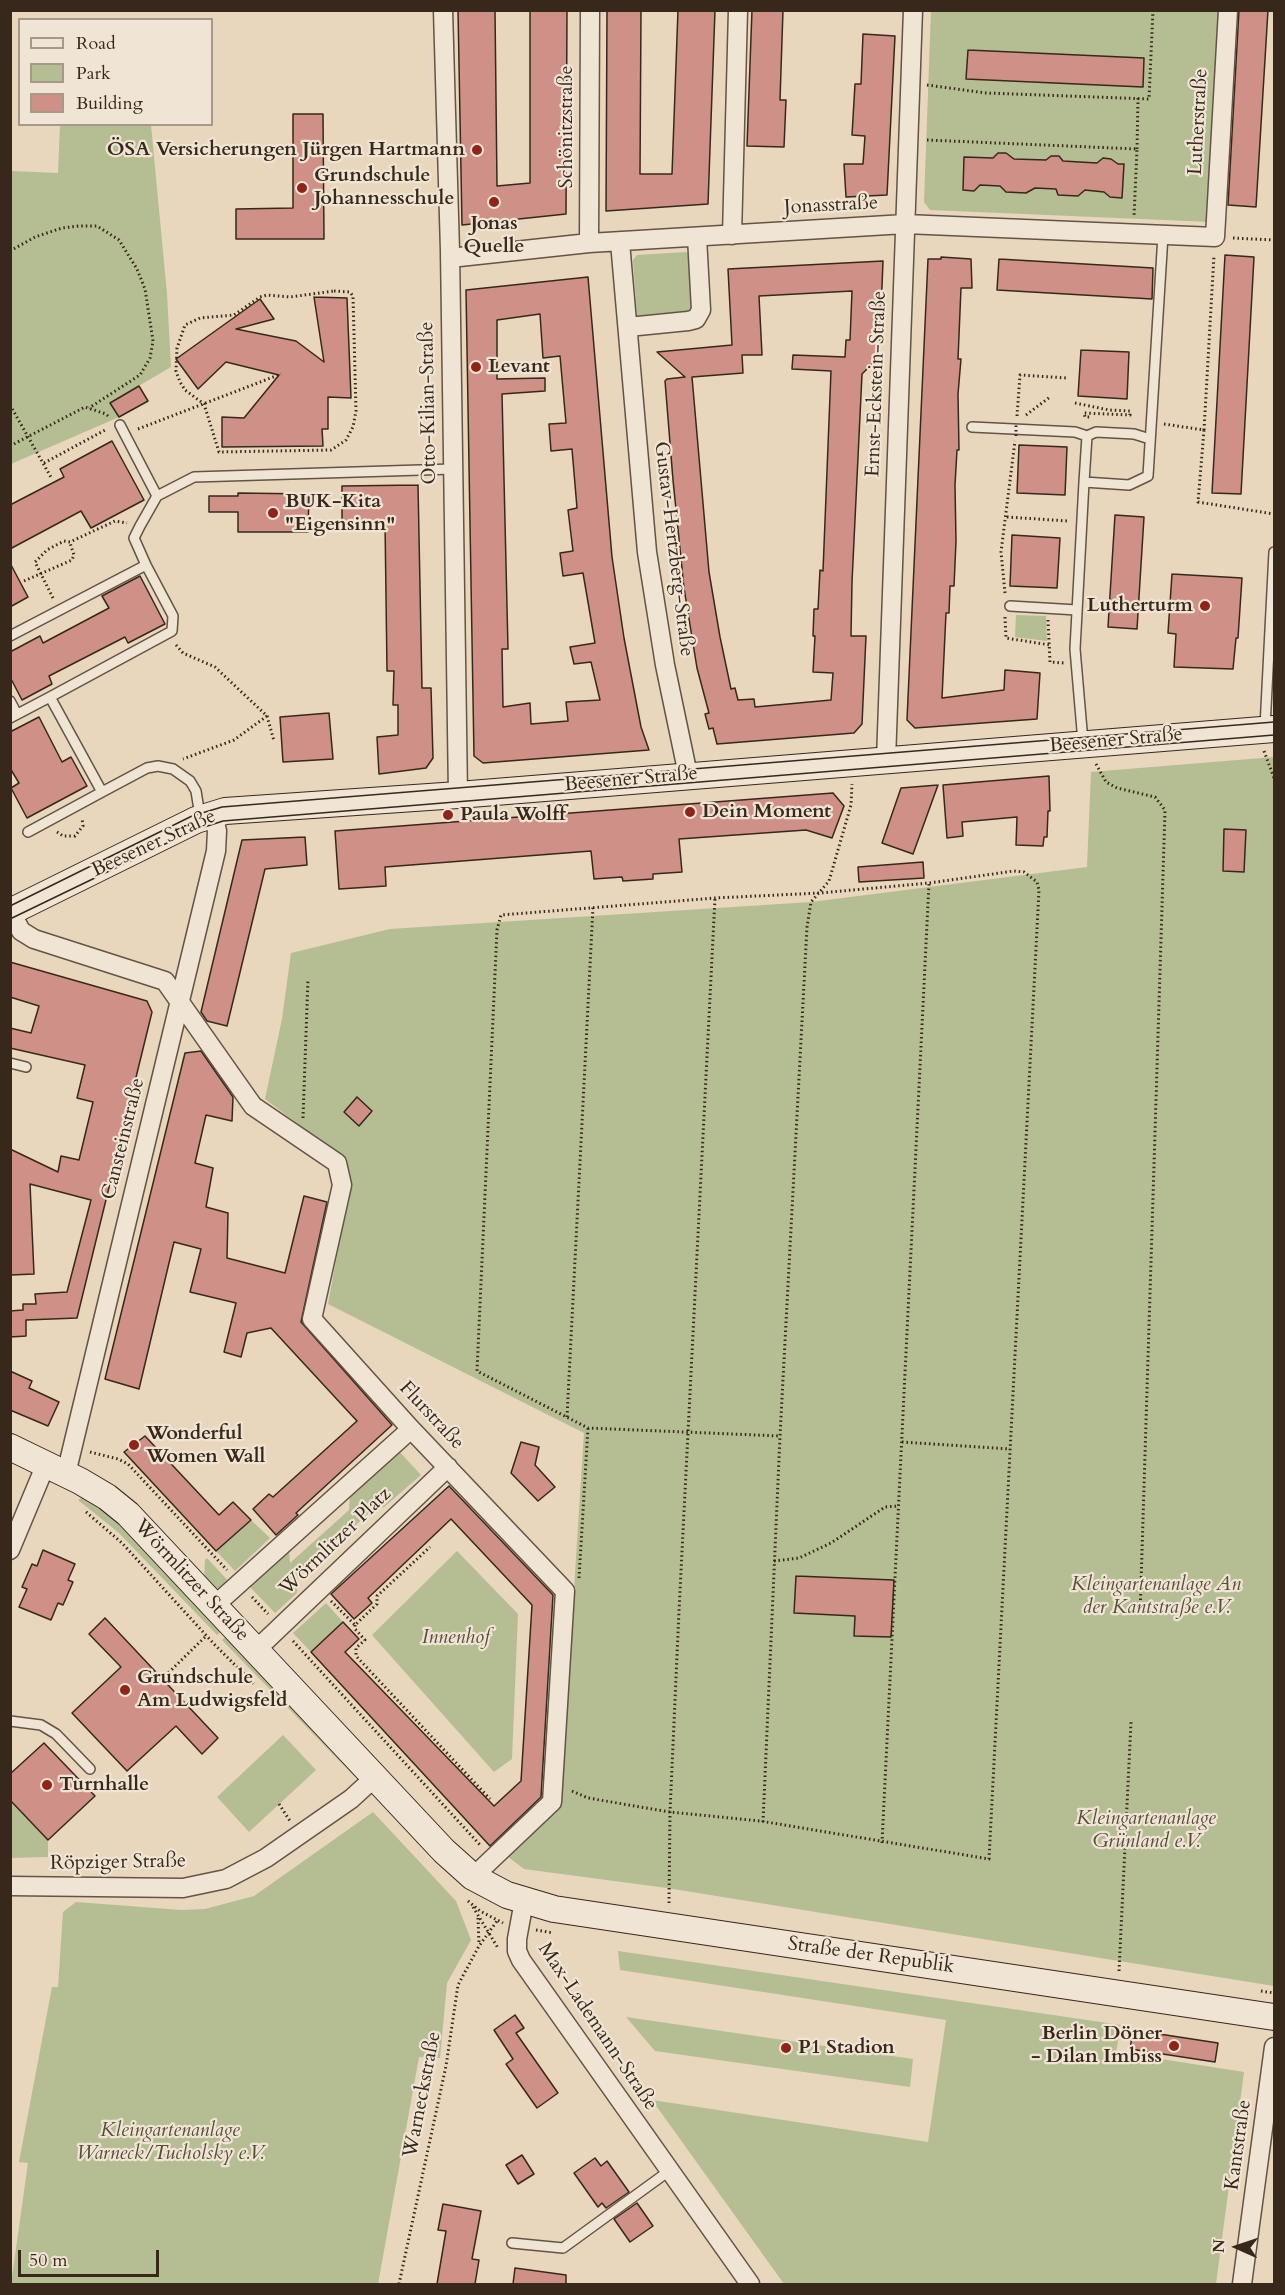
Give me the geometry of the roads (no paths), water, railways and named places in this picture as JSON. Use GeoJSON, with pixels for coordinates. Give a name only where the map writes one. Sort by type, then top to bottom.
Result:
{"type":"FeatureCollection","features":[{"type":"Feature","properties":{"kind":"street","name":"Otto-Kilian-Straße"},"geometry":{"type":"LineString","coordinates":[[443,10],[450,258],[458,795]]}},
{"type":"Feature","properties":{"kind":"street","name":"Schönitzstraße"},"geometry":{"type":"LineString","coordinates":[[590,10],[590,243]]}},
{"type":"Feature","properties":{"kind":"street"},"geometry":{"type":"LineString","coordinates":[[732,235],[738,10]]}},
{"type":"Feature","properties":{"kind":"street","name":"Ernst-Eckstein-Straße"},"geometry":{"type":"LineString","coordinates":[[886,760],[913,10]]}},
{"type":"Feature","properties":{"kind":"street","name":"Lutherstraße"},"geometry":{"type":"LineString","coordinates":[[1215,237],[1228,10]]}},
{"type":"Feature","properties":{"kind":"street","name":"Jonasstraße"},"geometry":{"type":"LineString","coordinates":[[450,258],[590,243],[905,225],[1215,237]]}},
{"type":"Feature","properties":{"kind":"street"},"geometry":{"type":"LineString","coordinates":[[628,327],[696,319],[701,310],[697,237]]}},
{"type":"Feature","properties":{"kind":"street","name":"Gustav-Hertzberg-Straße"},"geometry":{"type":"LineString","coordinates":[[620,242],[647,552],[665,664],[688,775]]}},
{"type":"Feature","properties":{"kind":"street","name":"Beesener Straße"},"geometry":{"type":"LineString","coordinates":[[11,912],[207,816],[225,811],[458,795],[688,775],[1269,731]]}},
{"type":"Feature","properties":{"kind":"street","name":"Cansteinstraße"},"geometry":{"type":"LineString","coordinates":[[10,1550],[56,1469],[73,1447],[217,843],[207,816]]}},
{"type":"Feature","properties":{"kind":"street","name":"Flurstraße"},"geometry":{"type":"LineString","coordinates":[[11,912],[21,931],[34,939],[165,981],[253,1106],[337,1163],[342,1185],[312,1319],[411,1429],[565,1591],[552,1802],[492,1858],[468,1886]]}},
{"type":"Feature","properties":{"kind":"street","name":"Wörmlitzer Platz"},"geometry":{"type":"LineString","coordinates":[[214,1606],[411,1429]]}},
{"type":"Feature","properties":{"kind":"street","name":"Wörmlitzer Straße"},"geometry":{"type":"LineString","coordinates":[[10,1447],[107,1497],[128,1514],[444,1851],[468,1886]]}},
{"type":"Feature","properties":{"kind":"street","name":"Wörmlitzer Platz"},"geometry":{"type":"LineString","coordinates":[[256,1650],[448,1467]]}},
{"type":"Feature","properties":{"kind":"street","name":"Röpziger Straße"},"geometry":{"type":"LineString","coordinates":[[10,1886],[183,1888],[226,1879],[266,1858],[351,1799],[374,1778]]}},
{"type":"Feature","properties":{"kind":"street","name":"Straße der Republik"},"geometry":{"type":"LineString","coordinates":[[468,1886],[488,1887],[524,1901],[554,1909],[1275,2017]]}},
{"type":"Feature","properties":{"kind":"street","name":"Max-Lademann-Straße"},"geometry":{"type":"LineString","coordinates":[[524,1901],[518,1928],[520,1960],[750,2284]]}},
{"type":"Feature","properties":{"kind":"street","name":"Kantstraße"},"geometry":{"type":"LineString","coordinates":[[1242,2284],[1275,2047]]}},
{"type":"Feature","properties":{"kind":"lane"},"geometry":{"type":"LineString","coordinates":[[1084,482],[1129,485],[1148,476],[1163,235]]}},
{"type":"Feature","properties":{"kind":"lane"},"geometry":{"type":"LineString","coordinates":[[972,427],[1075,432],[1087,436],[1096,432],[1134,434],[1150,439]]}},
{"type":"Feature","properties":{"kind":"lane"},"geometry":{"type":"LineString","coordinates":[[120,428],[157,496]]}},
{"type":"Feature","properties":{"kind":"lane"},"geometry":{"type":"LineString","coordinates":[[1087,436],[1076,664],[1087,744]]}},
{"type":"Feature","properties":{"kind":"lane"},"geometry":{"type":"LineString","coordinates":[[10,701],[14,716],[172,632],[174,626],[172,616],[134,538],[157,496],[194,477],[453,469]]}},
{"type":"Feature","properties":{"kind":"lane"},"geometry":{"type":"LineString","coordinates":[[1269,731],[1275,552]]}},
{"type":"Feature","properties":{"kind":"lane"},"geometry":{"type":"LineString","coordinates":[[10,636],[146,565]]}},
{"type":"Feature","properties":{"kind":"lane"},"geometry":{"type":"LineString","coordinates":[[1007,606],[1077,610]]}},
{"type":"Feature","properties":{"kind":"lane"},"geometry":{"type":"LineString","coordinates":[[50,697],[102,792]]}},
{"type":"Feature","properties":{"kind":"lane"},"geometry":{"type":"LineString","coordinates":[[28,832],[147,768],[158,766],[173,769],[185,776],[196,791],[207,816]]}},
{"type":"Feature","properties":{"kind":"lane"},"geometry":{"type":"LineString","coordinates":[[10,1063],[26,1067]]}},
{"type":"Feature","properties":{"kind":"lane"},"geometry":{"type":"LineString","coordinates":[[10,1721],[41,1725],[56,1734],[90,1769]]}},
{"type":"Feature","properties":{"kind":"lane"},"geometry":{"type":"LineString","coordinates":[[512,2243],[563,2248],[669,2171]]}},
{"type":"Feature","properties":{"kind":"tram line"},"geometry":{"type":"LineString","coordinates":[[10,906],[192,816],[222,807],[1274,722]]}},
{"type":"Feature","properties":{"kind":"tram line"},"geometry":{"type":"LineString","coordinates":[[10,919],[192,831],[223,821],[1274,735]]}},
{"type":"Feature","properties":{"kind":"place","name":"ÖSA Versicherungen Jürgen Hartmann"},"geometry":{"type":"Point","coordinates":[477,150]}},
{"type":"Feature","properties":{"kind":"place","name":"Grundschule Johannesschule"},"geometry":{"type":"Point","coordinates":[302,188]}},
{"type":"Feature","properties":{"kind":"place","name":"Jonas Quelle"},"geometry":{"type":"Point","coordinates":[494,202]}},
{"type":"Feature","properties":{"kind":"place","name":"Levant"},"geometry":{"type":"Point","coordinates":[476,367]}},
{"type":"Feature","properties":{"kind":"place","name":"BUK-Kita \"Eigensinn\""},"geometry":{"type":"Point","coordinates":[273,513]}},
{"type":"Feature","properties":{"kind":"place","name":"Lutherturm"},"geometry":{"type":"Point","coordinates":[1205,606]}},
{"type":"Feature","properties":{"kind":"place","name":"Dein Moment"},"geometry":{"type":"Point","coordinates":[690,812]}},
{"type":"Feature","properties":{"kind":"place","name":"Paula Wolff"},"geometry":{"type":"Point","coordinates":[448,815]}},
{"type":"Feature","properties":{"kind":"place","name":"Wonderful Women Wall"},"geometry":{"type":"Point","coordinates":[134,1445]}},
{"type":"Feature","properties":{"kind":"place","name":"Grundschule Am Ludwigsfeld"},"geometry":{"type":"Point","coordinates":[125,1690]}},
{"type":"Feature","properties":{"kind":"place","name":"Turnhalle"},"geometry":{"type":"Point","coordinates":[47,1785]}},
{"type":"Feature","properties":{"kind":"place","name":"Berlin Döner - Dilan Imbiss"},"geometry":{"type":"Point","coordinates":[1174,2046]}},
{"type":"Feature","properties":{"kind":"place","name":"P1 Stadion"},"geometry":{"type":"Point","coordinates":[786,2048]}},
{"type":"Feature","properties":{"kind":"park label","name":"Kleingartenanlage An der Kantstraße e.V."},"geometry":{"type":"Point","coordinates":[1156,1596]}},
{"type":"Feature","properties":{"kind":"park label","name":"Innenhof"},"geometry":{"type":"Point","coordinates":[456,1638]}},
{"type":"Feature","properties":{"kind":"park label","name":"Kleingartenanlage Grünland e.V."},"geometry":{"type":"Point","coordinates":[1146,1830]}},
{"type":"Feature","properties":{"kind":"park label","name":"Kleingartenanlage Warneck/Tucholsky e.V."},"geometry":{"type":"Point","coordinates":[170,2142]}}]}
